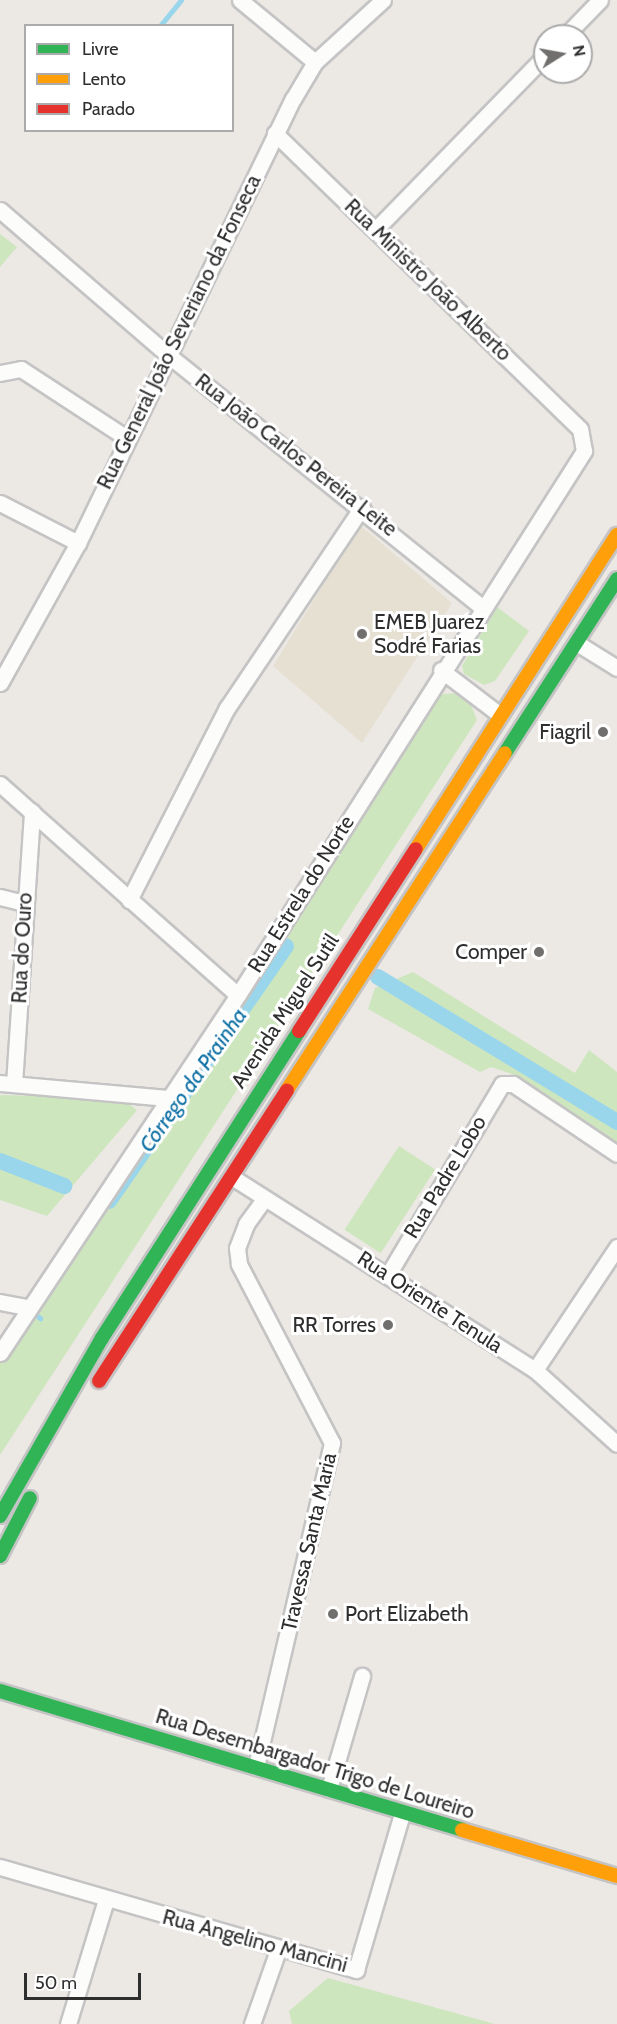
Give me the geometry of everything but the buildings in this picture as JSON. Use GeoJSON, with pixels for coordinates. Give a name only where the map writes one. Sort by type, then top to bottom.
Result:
{"type":"FeatureCollection","features":[{"type":"Feature","properties":{"kind":"main road","name":"Avenida Miguel Sutil"},"geometry":{"type":"LineString","coordinates":[[0,1516],[102,1338],[617,535]]}},
{"type":"Feature","properties":{"kind":"main road"},"geometry":{"type":"LineString","coordinates":[[88,1398],[617,579]]}},
{"type":"Feature","properties":{"kind":"main road"},"geometry":{"type":"LineString","coordinates":[[0,1556],[35,1488]]}},
{"type":"Feature","properties":{"kind":"main road","name":"Rua Desembargador Trigo de Loureiro"},"geometry":{"type":"LineString","coordinates":[[0,1691],[329,1789],[402,1814],[617,1876]]}},
{"type":"Feature","properties":{"kind":"street"},"geometry":{"type":"LineString","coordinates":[[240,0],[315,62]]}},
{"type":"Feature","properties":{"kind":"street","name":"Rua General João Severiano da Fonseca"},"geometry":{"type":"LineString","coordinates":[[0,683],[78,543],[167,354],[276,133],[315,62],[383,0]]}},
{"type":"Feature","properties":{"kind":"street"},"geometry":{"type":"LineString","coordinates":[[577,24],[600,0]]}},
{"type":"Feature","properties":{"kind":"street"},"geometry":{"type":"LineString","coordinates":[[376,228],[533,68]]}},
{"type":"Feature","properties":{"kind":"street","name":"Rua Ministro João Alberto"},"geometry":{"type":"LineString","coordinates":[[276,133],[580,429]]}},
{"type":"Feature","properties":{"kind":"street","name":"Rua João Carlos Pereira Leite"},"geometry":{"type":"LineString","coordinates":[[0,210],[167,354],[362,507],[482,607]]}},
{"type":"Feature","properties":{"kind":"street"},"geometry":{"type":"LineString","coordinates":[[0,374],[21,369],[128,439]]}},
{"type":"Feature","properties":{"kind":"street","name":"Rua Estrela do Norte"},"geometry":{"type":"LineString","coordinates":[[0,1353],[26,1307],[238,995],[441,670],[581,458],[585,440],[580,429]]}},
{"type":"Feature","properties":{"kind":"street"},"geometry":{"type":"LineString","coordinates":[[0,503],[78,543]]}},
{"type":"Feature","properties":{"kind":"street"},"geometry":{"type":"LineString","coordinates":[[129,900],[227,708],[362,507]]}},
{"type":"Feature","properties":{"kind":"street"},"geometry":{"type":"LineString","coordinates":[[577,643],[617,668]]}},
{"type":"Feature","properties":{"kind":"street"},"geometry":{"type":"LineString","coordinates":[[441,670],[500,715]]}},
{"type":"Feature","properties":{"kind":"street"},"geometry":{"type":"LineString","coordinates":[[0,784],[238,995]]}},
{"type":"Feature","properties":{"kind":"street","name":"Rua do Ouro"},"geometry":{"type":"LineString","coordinates":[[7,1083],[32,812]]}},
{"type":"Feature","properties":{"kind":"street"},"geometry":{"type":"LineString","coordinates":[[0,897],[24,903]]}},
{"type":"Feature","properties":{"kind":"street"},"geometry":{"type":"LineString","coordinates":[[7,1083],[168,1098]]}},
{"type":"Feature","properties":{"kind":"street","name":"Rua Padre Lobo"},"geometry":{"type":"LineString","coordinates":[[388,1273],[504,1083],[617,1154]]}},
{"type":"Feature","properties":{"kind":"street","name":"Rua Oriente Tenula"},"geometry":{"type":"LineString","coordinates":[[232,1177],[264,1199],[388,1273],[535,1370],[617,1444]]}},
{"type":"Feature","properties":{"kind":"street","name":"Travessa Santa Maria"},"geometry":{"type":"LineString","coordinates":[[256,1767],[332,1443],[239,1264],[237,1248],[246,1224],[264,1199]]}},
{"type":"Feature","properties":{"kind":"street"},"geometry":{"type":"LineString","coordinates":[[535,1370],[617,1247]]}},
{"type":"Feature","properties":{"kind":"street"},"geometry":{"type":"LineString","coordinates":[[0,1302],[26,1307]]}},
{"type":"Feature","properties":{"kind":"street"},"geometry":{"type":"LineString","coordinates":[[329,1789],[362,1676]]}},
{"type":"Feature","properties":{"kind":"street","name":"Rua Angelino Mancini"},"geometry":{"type":"LineString","coordinates":[[0,1867],[278,1950],[356,1970],[402,1814]]}},
{"type":"Feature","properties":{"kind":"street"},"geometry":{"type":"LineString","coordinates":[[68,2024],[106,1900]]}},
{"type":"Feature","properties":{"kind":"street"},"geometry":{"type":"LineString","coordinates":[[252,2024],[278,1950]]}},
{"type":"Feature","properties":{"kind":"shaded area","name":"EMEB Juarez Sodré Farias"},"geometry":{"type":"Polygon","coordinates":[[[360,525],[452,603],[362,743],[273,666],[360,525]]]}},
{"type":"Feature","properties":{"kind":"green space"},"geometry":{"type":"Polygon","coordinates":[[[0,234],[17,247],[0,267],[0,234]]]}},
{"type":"Feature","properties":{"kind":"green space"},"geometry":{"type":"Polygon","coordinates":[[[497,607],[529,631],[495,681],[484,685],[464,674],[462,666],[497,607]]]}},
{"type":"Feature","properties":{"kind":"green space"},"geometry":{"type":"Polygon","coordinates":[[[459,693],[469,700],[477,720],[0,1455],[0,1363],[11,1341],[231,1020],[431,702],[443,694],[459,693]]]}},
{"type":"Feature","properties":{"kind":"green space"},"geometry":{"type":"Polygon","coordinates":[[[413,972],[575,1073],[589,1050],[617,1072],[617,1145],[518,1076],[491,1067],[480,1072],[368,1009],[375,988],[413,972]]]}},
{"type":"Feature","properties":{"kind":"green space"},"geometry":{"type":"Polygon","coordinates":[[[0,1095],[121,1098],[137,1110],[47,1216],[0,1200],[0,1095]]]}},
{"type":"Feature","properties":{"kind":"green space"},"geometry":{"type":"Polygon","coordinates":[[[399,1146],[435,1169],[381,1253],[345,1230],[399,1146]]]}},
{"type":"Feature","properties":{"kind":"green space"},"geometry":{"type":"Polygon","coordinates":[[[328,1978],[495,2024],[292,2024],[289,2011],[328,1978]]]}},
{"type":"Feature","properties":{"kind":"waterway"},"geometry":{"type":"LineString","coordinates":[[162,24],[181,0]]}},
{"type":"Feature","properties":{"kind":"waterway","name":"Córrego da Prainha"},"geometry":{"type":"LineString","coordinates":[[109,1201],[286,946]]}},
{"type":"Feature","properties":{"kind":"waterway","name":"Córrego da Prainha"},"geometry":{"type":"LineString","coordinates":[[378,977],[617,1122]]}},
{"type":"Feature","properties":{"kind":"waterway","name":"Córrego da Prainha"},"geometry":{"type":"LineString","coordinates":[[0,1161],[64,1186]]}},
{"type":"Feature","properties":{"kind":"waterway"},"geometry":{"type":"LineString","coordinates":[[32,1311],[40,1318]]}},
{"type":"Feature","properties":{"kind":"traffic: fast"},"geometry":{"type":"LineString","coordinates":[[505,753],[617,579]]}},
{"type":"Feature","properties":{"kind":"traffic: fast"},"geometry":{"type":"LineString","coordinates":[[0,1516],[102,1338],[299,1031]]}},
{"type":"Feature","properties":{"kind":"traffic: fast"},"geometry":{"type":"LineString","coordinates":[[0,1556],[30,1498]]}},
{"type":"Feature","properties":{"kind":"traffic: fast"},"geometry":{"type":"LineString","coordinates":[[0,1691],[462,1830]]}},
{"type":"Feature","properties":{"kind":"traffic: slow"},"geometry":{"type":"LineString","coordinates":[[416,849],[617,535]]}},
{"type":"Feature","properties":{"kind":"traffic: slow"},"geometry":{"type":"LineString","coordinates":[[287,1090],[505,753]]}},
{"type":"Feature","properties":{"kind":"traffic: slow"},"geometry":{"type":"LineString","coordinates":[[462,1830],[617,1876]]}},
{"type":"Feature","properties":{"kind":"traffic: jam"},"geometry":{"type":"LineString","coordinates":[[299,1031],[416,849]]}},
{"type":"Feature","properties":{"kind":"traffic: jam"},"geometry":{"type":"LineString","coordinates":[[99,1381],[287,1090]]}},
{"type":"Feature","properties":{"kind":"place","name":"EMEB Juarez Sodré Farias"},"geometry":{"type":"Point","coordinates":[362,634]}},
{"type":"Feature","properties":{"kind":"place","name":"Fiagril"},"geometry":{"type":"Point","coordinates":[603,732]}},
{"type":"Feature","properties":{"kind":"place","name":"Comper"},"geometry":{"type":"Point","coordinates":[539,952]}},
{"type":"Feature","properties":{"kind":"place","name":"RR Torres"},"geometry":{"type":"Point","coordinates":[388,1325]}},
{"type":"Feature","properties":{"kind":"place","name":"Port Elizabeth"},"geometry":{"type":"Point","coordinates":[333,1614]}}]}
